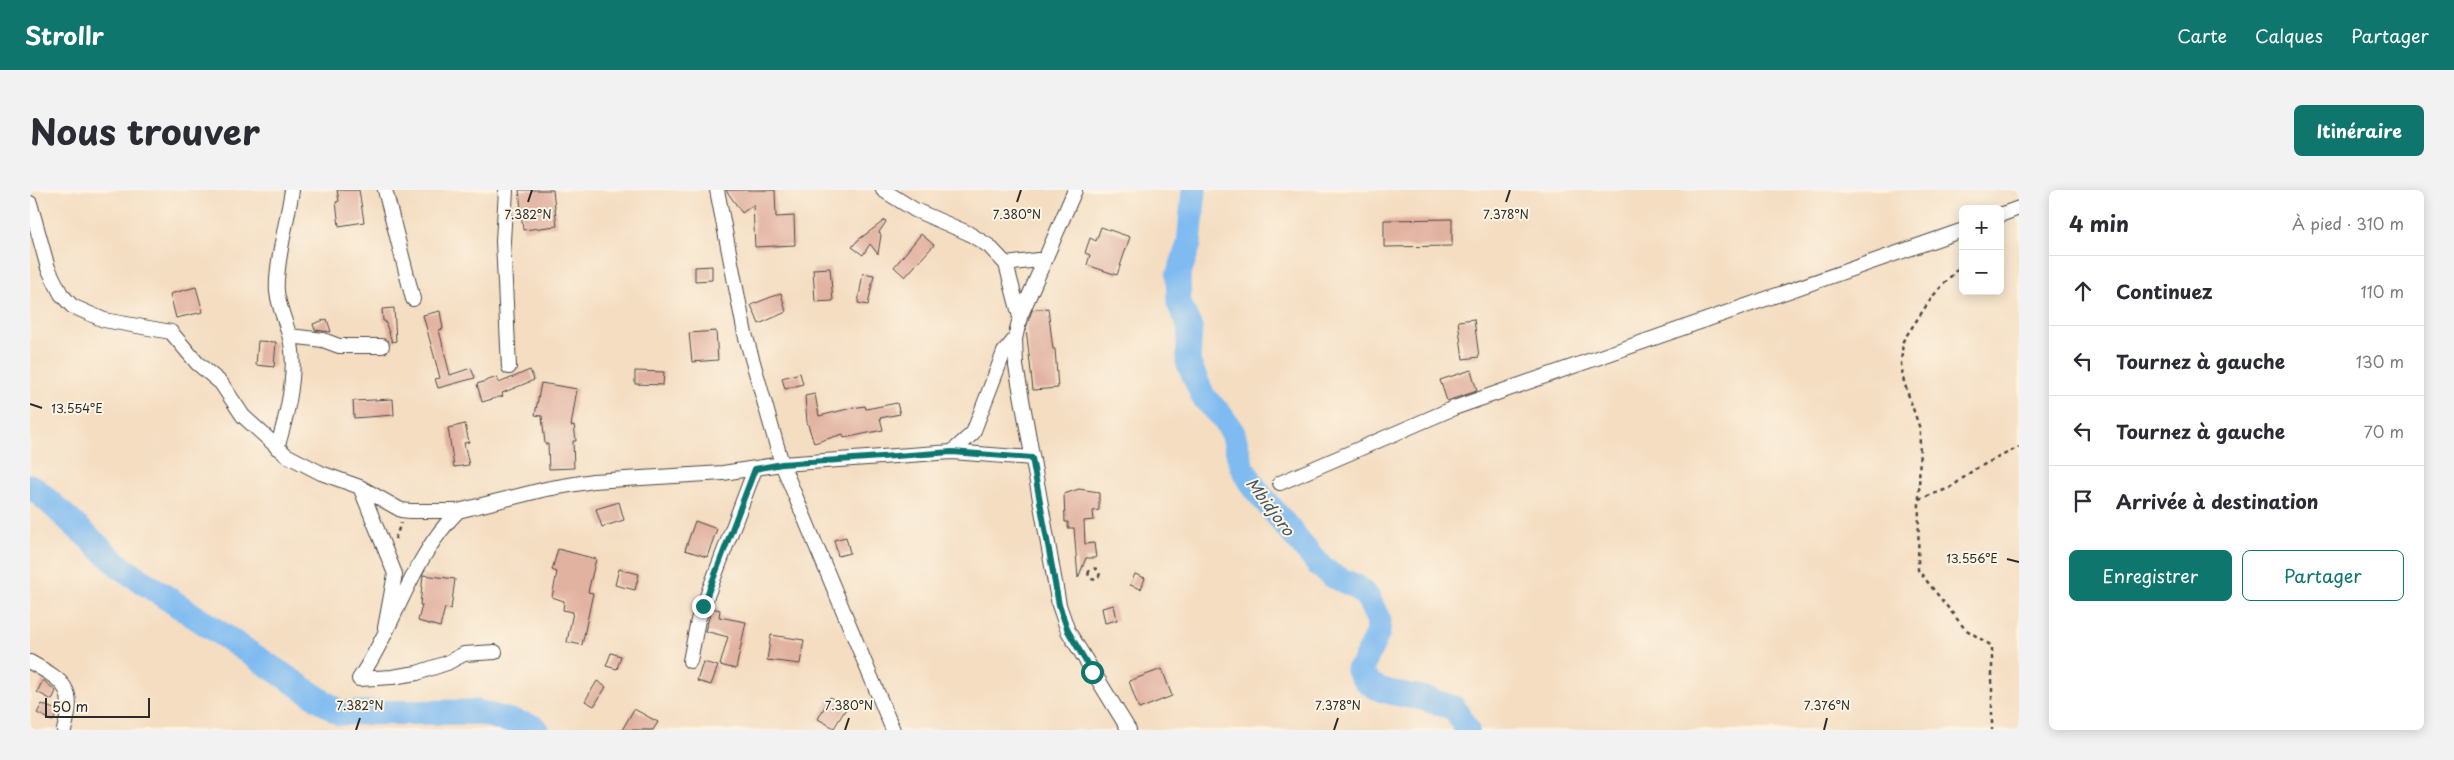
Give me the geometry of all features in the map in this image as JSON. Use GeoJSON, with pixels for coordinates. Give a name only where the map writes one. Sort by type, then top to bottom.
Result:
{"type":"FeatureCollection","features":[{"type":"Feature","properties":{"kind":"street"},"geometry":{"type":"LineString","coordinates":[[277,448],[284,428],[291,384],[292,345],[279,300],[277,282],[292,190]]}},
{"type":"Feature","properties":{"kind":"street"},"geometry":{"type":"LineString","coordinates":[[385,190],[413,298]]}},
{"type":"Feature","properties":{"kind":"street"},"geometry":{"type":"LineString","coordinates":[[506,190],[503,242],[509,367]]}},
{"type":"Feature","properties":{"kind":"street"},"geometry":{"type":"LineString","coordinates":[[717,190],[745,334],[782,464],[892,730]]}},
{"type":"Feature","properties":{"kind":"street"},"geometry":{"type":"LineString","coordinates":[[883,190],[916,210],[968,233],[989,246],[1006,264],[1020,317]]}},
{"type":"Feature","properties":{"kind":"street"},"geometry":{"type":"LineString","coordinates":[[1075,190],[1020,317],[1014,339],[1016,366],[1059,605],[1068,631],[1128,730]]}},
{"type":"Feature","properties":{"kind":"street"},"geometry":{"type":"LineString","coordinates":[[30,204],[48,268],[61,294],[72,306],[104,320],[171,332],[197,363],[221,383],[243,416],[286,455],[321,473],[360,487],[401,510],[458,511],[539,490],[593,480],[723,473],[782,464],[952,452],[1032,458]]}},
{"type":"Feature","properties":{"kind":"street"},"geometry":{"type":"LineString","coordinates":[[2004,214],[2019,208]]}},
{"type":"Feature","properties":{"kind":"street"},"geometry":{"type":"LineString","coordinates":[[1280,483],[1454,408],[1959,231]]}},
{"type":"Feature","properties":{"kind":"street"},"geometry":{"type":"LineString","coordinates":[[1006,264],[1046,259]]}},
{"type":"Feature","properties":{"kind":"street"},"geometry":{"type":"LineString","coordinates":[[290,336],[323,340],[339,346],[382,346]]}},
{"type":"Feature","properties":{"kind":"street"},"geometry":{"type":"LineString","coordinates":[[952,452],[973,433],[1004,352],[1014,339]]}},
{"type":"Feature","properties":{"kind":"street"},"geometry":{"type":"LineString","coordinates":[[690,661],[698,620],[755,469]]}},
{"type":"Feature","properties":{"kind":"street"},"geometry":{"type":"LineString","coordinates":[[360,487],[395,574],[389,599],[384,636]]}},
{"type":"Feature","properties":{"kind":"street"},"geometry":{"type":"LineString","coordinates":[[458,511],[423,554],[384,636],[358,679],[392,678],[417,673],[447,663],[464,654],[494,652]]}},
{"type":"Feature","properties":{"kind":"street"},"geometry":{"type":"LineString","coordinates":[[30,662],[59,681],[66,690],[70,699],[70,705],[64,730]]}},
{"type":"Feature","properties":{"kind":"path"},"geometry":{"type":"LineString","coordinates":[[1959,267],[1932,297],[1903,342],[1901,364],[1904,382],[1920,429],[1918,570],[1965,629],[1992,646],[1992,730]]}},
{"type":"Feature","properties":{"kind":"path"},"geometry":{"type":"LineString","coordinates":[[1919,499],[1950,488],[1975,469],[2019,447]]}},
{"type":"Feature","properties":{"kind":"path"},"geometry":{"type":"LineString","coordinates":[[390,562],[401,520],[401,510]]}},
{"type":"Feature","properties":{"kind":"path"},"geometry":{"type":"LineString","coordinates":[[1094,569],[1099,572],[1099,576],[1094,580],[1089,576],[1089,573],[1094,569]]}},
{"type":"Feature","properties":{"kind":"building"},"geometry":{"type":"Polygon","coordinates":[[[337,190],[359,190],[364,222],[339,226],[336,202],[339,201],[337,190]]]}},
{"type":"Feature","properties":{"kind":"building"},"geometry":{"type":"Polygon","coordinates":[[[519,190],[553,190],[557,226],[523,230],[519,190]]]}},
{"type":"Feature","properties":{"kind":"building"},"geometry":{"type":"Polygon","coordinates":[[[726,190],[775,190],[776,217],[794,216],[795,245],[755,247],[753,205],[742,213],[726,190]]]}},
{"type":"Feature","properties":{"kind":"building"},"geometry":{"type":"Polygon","coordinates":[[[1452,219],[1452,246],[1384,247],[1384,220],[1452,219]]]}},
{"type":"Feature","properties":{"kind":"building"},"geometry":{"type":"Polygon","coordinates":[[[885,220],[886,222],[879,232],[881,235],[878,254],[870,244],[863,255],[852,247],[858,240],[885,220]]]}},
{"type":"Feature","properties":{"kind":"building"},"geometry":{"type":"Polygon","coordinates":[[[1101,227],[1130,237],[1117,275],[1087,265],[1090,255],[1085,253],[1090,238],[1096,241],[1101,227]]]}},
{"type":"Feature","properties":{"kind":"building"},"geometry":{"type":"Polygon","coordinates":[[[921,234],[934,245],[905,277],[894,267],[921,234]]]}},
{"type":"Feature","properties":{"kind":"building"},"geometry":{"type":"Polygon","coordinates":[[[712,266],[712,280],[695,281],[695,267],[712,266]]]}},
{"type":"Feature","properties":{"kind":"building"},"geometry":{"type":"Polygon","coordinates":[[[830,268],[833,301],[815,302],[813,269],[830,268]]]}},
{"type":"Feature","properties":{"kind":"building"},"geometry":{"type":"Polygon","coordinates":[[[863,273],[874,275],[868,305],[858,303],[863,273]]]}},
{"type":"Feature","properties":{"kind":"building"},"geometry":{"type":"Polygon","coordinates":[[[196,287],[203,312],[176,318],[170,294],[196,287]]]}},
{"type":"Feature","properties":{"kind":"building"},"geometry":{"type":"Polygon","coordinates":[[[781,293],[786,312],[759,324],[751,305],[781,293]]]}},
{"type":"Feature","properties":{"kind":"building"},"geometry":{"type":"Polygon","coordinates":[[[394,308],[396,341],[392,342],[385,321],[383,321],[382,309],[394,308]]]}},
{"type":"Feature","properties":{"kind":"building"},"geometry":{"type":"Polygon","coordinates":[[[1048,308],[1053,349],[1055,349],[1058,388],[1033,390],[1026,328],[1032,310],[1048,308]]]}},
{"type":"Feature","properties":{"kind":"building"},"geometry":{"type":"Polygon","coordinates":[[[440,311],[443,329],[439,330],[450,375],[471,368],[475,378],[438,388],[435,379],[440,378],[423,315],[440,311]]]}},
{"type":"Feature","properties":{"kind":"building"},"geometry":{"type":"Polygon","coordinates":[[[327,319],[331,332],[315,330],[313,324],[327,319]]]}},
{"type":"Feature","properties":{"kind":"building"},"geometry":{"type":"Polygon","coordinates":[[[1474,319],[1479,357],[1463,359],[1458,321],[1474,319]]]}},
{"type":"Feature","properties":{"kind":"building"},"geometry":{"type":"Polygon","coordinates":[[[716,331],[718,360],[692,362],[689,333],[716,331]]]}},
{"type":"Feature","properties":{"kind":"building"},"geometry":{"type":"Polygon","coordinates":[[[258,341],[276,342],[274,367],[256,365],[258,341]]]}},
{"type":"Feature","properties":{"kind":"building"},"geometry":{"type":"Polygon","coordinates":[[[530,370],[534,380],[502,393],[503,396],[482,402],[477,384],[497,377],[499,383],[530,370]]]}},
{"type":"Feature","properties":{"kind":"building"},"geometry":{"type":"Polygon","coordinates":[[[1471,370],[1477,391],[1447,401],[1440,380],[1471,370]]]}},
{"type":"Feature","properties":{"kind":"building"},"geometry":{"type":"Polygon","coordinates":[[[635,371],[664,372],[663,385],[635,384],[635,371]]]}},
{"type":"Feature","properties":{"kind":"building"},"geometry":{"type":"Polygon","coordinates":[[[800,373],[803,384],[785,389],[782,378],[800,373]]]}},
{"type":"Feature","properties":{"kind":"building"},"geometry":{"type":"Polygon","coordinates":[[[541,383],[577,389],[571,426],[574,425],[576,441],[573,441],[574,468],[549,469],[548,444],[545,444],[542,416],[535,415],[541,383]]]}},
{"type":"Feature","properties":{"kind":"building"},"geometry":{"type":"Polygon","coordinates":[[[815,394],[819,416],[852,408],[865,406],[866,409],[897,403],[900,414],[880,418],[883,430],[844,438],[843,434],[814,443],[807,422],[805,396],[815,394]]]}},
{"type":"Feature","properties":{"kind":"building"},"geometry":{"type":"Polygon","coordinates":[[[393,399],[394,415],[354,418],[353,401],[393,399]]]}},
{"type":"Feature","properties":{"kind":"building"},"geometry":{"type":"Polygon","coordinates":[[[465,424],[469,442],[464,443],[469,465],[454,467],[448,428],[465,424]]]}},
{"type":"Feature","properties":{"kind":"building"},"geometry":{"type":"Polygon","coordinates":[[[1079,489],[1099,492],[1099,510],[1093,511],[1094,520],[1084,521],[1085,544],[1094,543],[1096,558],[1086,558],[1078,578],[1074,528],[1068,528],[1068,522],[1065,522],[1064,494],[1079,489]]]}},
{"type":"Feature","properties":{"kind":"building"},"geometry":{"type":"Polygon","coordinates":[[[619,502],[624,520],[602,527],[596,509],[619,502]]]}},
{"type":"Feature","properties":{"kind":"building"},"geometry":{"type":"Polygon","coordinates":[[[695,521],[717,529],[707,557],[685,550],[695,521]]]}},
{"type":"Feature","properties":{"kind":"building"},"geometry":{"type":"Polygon","coordinates":[[[846,537],[850,553],[838,556],[834,540],[846,537]]]}},
{"type":"Feature","properties":{"kind":"building"},"geometry":{"type":"Polygon","coordinates":[[[558,549],[596,559],[588,592],[593,593],[582,645],[567,642],[573,612],[563,610],[564,601],[552,597],[557,572],[552,570],[558,549]]]}},
{"type":"Feature","properties":{"kind":"building"},"geometry":{"type":"Polygon","coordinates":[[[619,569],[639,574],[635,590],[615,585],[619,569]]]}},
{"type":"Feature","properties":{"kind":"building"},"geometry":{"type":"Polygon","coordinates":[[[1135,574],[1145,578],[1141,589],[1130,585],[1135,574]]]}},
{"type":"Feature","properties":{"kind":"building"},"geometry":{"type":"Polygon","coordinates":[[[423,575],[455,579],[451,609],[445,608],[440,627],[418,621],[422,605],[420,605],[423,575]]]}},
{"type":"Feature","properties":{"kind":"building"},"geometry":{"type":"Polygon","coordinates":[[[1114,605],[1117,620],[1105,623],[1102,608],[1114,605]]]}},
{"type":"Feature","properties":{"kind":"building"},"geometry":{"type":"Polygon","coordinates":[[[712,608],[720,610],[719,617],[746,622],[736,669],[720,665],[728,637],[705,631],[712,608]]]}},
{"type":"Feature","properties":{"kind":"building"},"geometry":{"type":"Polygon","coordinates":[[[771,635],[804,640],[800,664],[767,660],[771,635]]]}},
{"type":"Feature","properties":{"kind":"building"},"geometry":{"type":"Polygon","coordinates":[[[611,653],[621,656],[617,669],[606,666],[611,653]]]}},
{"type":"Feature","properties":{"kind":"building"},"geometry":{"type":"Polygon","coordinates":[[[703,662],[718,666],[711,685],[697,681],[703,662]]]}},
{"type":"Feature","properties":{"kind":"building"},"geometry":{"type":"Polygon","coordinates":[[[1162,669],[1172,696],[1139,709],[1129,681],[1162,669]]]}},
{"type":"Feature","properties":{"kind":"building"},"geometry":{"type":"Polygon","coordinates":[[[43,680],[56,691],[52,700],[37,692],[43,680]]]}},
{"type":"Feature","properties":{"kind":"building"},"geometry":{"type":"Polygon","coordinates":[[[597,681],[606,687],[594,706],[585,701],[597,681]]]}},
{"type":"Feature","properties":{"kind":"building"},"geometry":{"type":"Polygon","coordinates":[[[830,697],[847,707],[834,728],[818,719],[830,697]]]}},
{"type":"Feature","properties":{"kind":"building"},"geometry":{"type":"Polygon","coordinates":[[[42,704],[58,711],[53,721],[37,713],[42,704]]]}},
{"type":"Feature","properties":{"kind":"building"},"geometry":{"type":"Polygon","coordinates":[[[634,709],[658,722],[653,730],[622,730],[634,709]]]}},
{"type":"Feature","properties":{"kind":"waterway","name":"Mbidjoro"},"geometry":{"type":"LineString","coordinates":[[1194,190],[1189,244],[1178,276],[1179,303],[1190,328],[1188,362],[1204,398],[1220,414],[1233,433],[1242,467],[1257,491],[1319,565],[1331,575],[1357,587],[1368,598],[1379,621],[1378,632],[1361,669],[1358,670],[1363,677],[1369,683],[1383,690],[1425,699],[1454,708],[1467,730]]}},
{"type":"Feature","properties":{"kind":"waterway"},"geometry":{"type":"LineString","coordinates":[[30,486],[122,568],[340,713],[477,712],[533,727],[537,730]]}},
{"type":"Feature","properties":{"kind":"route"},"geometry":{"type":"LineString","coordinates":[[703,606],[755,469],[782,464],[952,452],[1032,458],[1059,605],[1068,631],[1092,672]]}}]}
